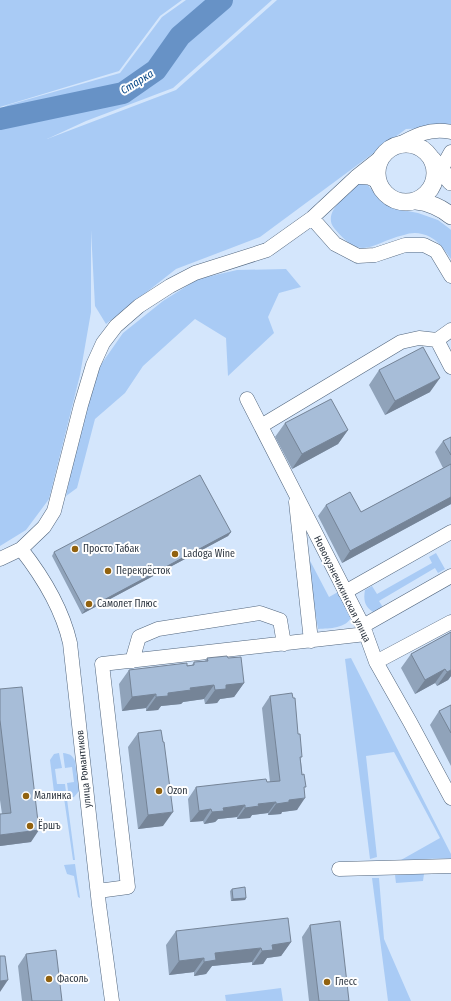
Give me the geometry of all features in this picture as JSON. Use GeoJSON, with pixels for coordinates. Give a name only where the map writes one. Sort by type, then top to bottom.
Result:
{"type":"FeatureCollection","features":[{"type":"Feature","properties":{"kind":"street"},"geometry":{"type":"LineString","coordinates":[[0,559],[21,549],[44,527],[54,511],[81,405],[93,365],[103,343],[116,326],[139,306],[170,286],[195,273],[267,250],[312,218],[356,177],[389,151],[411,137],[424,132],[451,132]]}},
{"type":"Feature","properties":{"kind":"street"},"geometry":{"type":"LineString","coordinates":[[379,184],[379,163],[389,151],[404,145],[414,146],[424,151],[441,170]]}},
{"type":"Feature","properties":{"kind":"street"},"geometry":{"type":"LineString","coordinates":[[441,170],[451,152]]}},
{"type":"Feature","properties":{"kind":"street"},"geometry":{"type":"LineString","coordinates":[[416,200],[427,193],[433,184],[435,174],[433,163],[441,170]]}},
{"type":"Feature","properties":{"kind":"street"},"geometry":{"type":"LineString","coordinates":[[356,177],[369,177],[376,180],[385,193],[393,199],[403,202],[416,200],[424,201],[446,211],[451,216]]}},
{"type":"Feature","properties":{"kind":"street"},"geometry":{"type":"LineString","coordinates":[[312,218],[335,244],[358,256],[375,255],[405,245],[424,245],[436,251],[451,276]]}},
{"type":"Feature","properties":{"kind":"street"},"geometry":{"type":"LineString","coordinates":[[261,426],[401,342],[418,338],[437,340],[451,330]]}},
{"type":"Feature","properties":{"kind":"street"},"geometry":{"type":"LineString","coordinates":[[437,340],[451,367]]}},
{"type":"Feature","properties":{"kind":"street","name":"Новокузнечихинская улица"},"geometry":{"type":"LineString","coordinates":[[247,399],[364,630],[376,662],[451,798]]}},
{"type":"Feature","properties":{"kind":"street"},"geometry":{"type":"LineString","coordinates":[[295,493],[311,641]]}},
{"type":"Feature","properties":{"kind":"street"},"geometry":{"type":"LineString","coordinates":[[345,592],[451,532]]}},
{"type":"Feature","properties":{"kind":"street","name":"улица Романтиков"},"geometry":{"type":"LineString","coordinates":[[21,549],[38,571],[60,610],[70,643],[112,1001]]}},
{"type":"Feature","properties":{"kind":"street"},"geometry":{"type":"LineString","coordinates":[[98,891],[128,888],[102,664],[311,641],[364,630],[451,576]]}},
{"type":"Feature","properties":{"kind":"street"},"geometry":{"type":"LineString","coordinates":[[132,661],[139,637],[158,629],[260,613],[280,620],[284,644]]}},
{"type":"Feature","properties":{"kind":"street"},"geometry":{"type":"LineString","coordinates":[[376,662],[451,622]]}},
{"type":"Feature","properties":{"kind":"street"},"geometry":{"type":"LineString","coordinates":[[339,869],[451,866]]}},
{"type":"Feature","properties":{"kind":"shaded area"},"geometry":{"type":"Polygon","coordinates":[[[0,0],[182,0],[160,16],[119,71],[0,107],[0,0]]]}},
{"type":"Feature","properties":{"kind":"shaded area"},"geometry":{"type":"Polygon","coordinates":[[[186,0],[272,0],[173,88],[86,121],[47,139],[176,90],[277,0],[451,0],[451,127],[406,129],[260,237],[176,269],[106,324],[95,306],[91,230],[91,312],[80,375],[49,499],[26,530],[0,546],[0,109],[8,105],[120,73],[162,17],[186,0]]]}},
{"type":"Feature","properties":{"kind":"shaded area"},"geometry":{"type":"Polygon","coordinates":[[[366,183],[380,200],[392,208],[418,213],[438,220],[450,229],[451,259],[435,240],[420,233],[392,238],[367,248],[360,248],[352,245],[344,239],[334,228],[331,222],[333,210],[342,198],[357,184],[366,183]]]}},
{"type":"Feature","properties":{"kind":"shaded area"},"geometry":{"type":"Polygon","coordinates":[[[286,269],[301,287],[279,293],[268,317],[274,333],[228,376],[226,338],[195,319],[143,366],[125,393],[95,419],[77,488],[66,496],[84,410],[100,366],[123,333],[163,301],[198,279],[237,270],[286,269]]]}},
{"type":"Feature","properties":{"kind":"shaded area"},"geometry":{"type":"Polygon","coordinates":[[[306,553],[329,597],[338,592],[352,616],[342,626],[318,629],[306,553]]]}},
{"type":"Feature","properties":{"kind":"shaded area"},"geometry":{"type":"Polygon","coordinates":[[[436,553],[445,569],[438,573],[435,568],[379,601],[384,609],[375,613],[369,609],[364,598],[365,590],[372,586],[377,594],[432,563],[429,557],[436,553]]]}},
{"type":"Feature","properties":{"kind":"shaded area"},"geometry":{"type":"Polygon","coordinates":[[[351,658],[451,854],[451,858],[401,860],[440,838],[394,752],[366,756],[377,857],[370,859],[345,659],[351,658]]]}},
{"type":"Feature","properties":{"kind":"shaded area"},"geometry":{"type":"Polygon","coordinates":[[[59,753],[62,768],[55,769],[57,784],[65,784],[75,860],[73,860],[64,798],[56,796],[54,792],[50,760],[54,754],[59,753]]]}},
{"type":"Feature","properties":{"kind":"shaded area"},"geometry":{"type":"Polygon","coordinates":[[[63,753],[73,757],[75,761],[79,791],[74,797],[69,798],[67,783],[74,782],[72,767],[65,768],[63,753]]]}},
{"type":"Feature","properties":{"kind":"shaded area"},"geometry":{"type":"Polygon","coordinates":[[[75,864],[80,898],[78,897],[74,876],[67,874],[64,865],[75,864]]]}},
{"type":"Feature","properties":{"kind":"shaded area"},"geometry":{"type":"Polygon","coordinates":[[[424,874],[423,881],[396,883],[395,875],[424,874]]]}},
{"type":"Feature","properties":{"kind":"shaded area"},"geometry":{"type":"Polygon","coordinates":[[[372,878],[379,878],[384,939],[411,1001],[388,1001],[372,878]]]}},
{"type":"Feature","properties":{"kind":"shaded area"},"geometry":{"type":"Polygon","coordinates":[[[281,988],[283,1001],[226,1001],[225,995],[281,988]]]}},
{"type":"Feature","properties":{"kind":"building"},"geometry":{"type":"Polygon","coordinates":[[[423,347],[440,378],[395,401],[379,370],[423,347]]]}},
{"type":"Feature","properties":{"kind":"building"},"geometry":{"type":"Polygon","coordinates":[[[331,399],[348,430],[302,454],[285,423],[331,399]]]}},
{"type":"Feature","properties":{"kind":"building"},"geometry":{"type":"Polygon","coordinates":[[[451,437],[451,455],[443,441],[451,437]]]}},
{"type":"Feature","properties":{"kind":"building"},"geometry":{"type":"Polygon","coordinates":[[[451,464],[451,497],[350,551],[326,505],[350,492],[361,512],[451,464]]]}},
{"type":"Feature","properties":{"kind":"building"},"geometry":{"type":"Polygon","coordinates":[[[200,475],[231,532],[85,610],[54,552],[200,475]]]}},
{"type":"Feature","properties":{"kind":"building"},"geometry":{"type":"Polygon","coordinates":[[[451,632],[451,670],[447,672],[445,669],[425,680],[411,654],[451,632]]]}},
{"type":"Feature","properties":{"kind":"building"},"geometry":{"type":"Polygon","coordinates":[[[227,656],[228,658],[241,657],[244,683],[226,685],[226,689],[215,690],[214,685],[168,693],[168,696],[156,697],[156,694],[132,697],[129,670],[187,663],[187,666],[194,665],[194,662],[208,661],[207,658],[227,656]]]}},
{"type":"Feature","properties":{"kind":"building"},"geometry":{"type":"Polygon","coordinates":[[[22,687],[39,830],[0,835],[0,814],[11,813],[0,720],[0,689],[22,687]]]}},
{"type":"Feature","properties":{"kind":"building"},"geometry":{"type":"Polygon","coordinates":[[[292,693],[293,698],[295,698],[298,734],[300,734],[302,775],[304,774],[306,787],[304,787],[305,798],[289,800],[289,802],[276,804],[276,802],[258,804],[259,806],[245,808],[245,805],[223,808],[224,811],[212,812],[211,809],[199,811],[196,787],[266,779],[267,782],[280,781],[270,696],[292,693]]]}},
{"type":"Feature","properties":{"kind":"building"},"geometry":{"type":"Polygon","coordinates":[[[451,705],[451,733],[439,711],[451,705]]]}},
{"type":"Feature","properties":{"kind":"building"},"geometry":{"type":"Polygon","coordinates":[[[161,730],[164,742],[173,812],[148,815],[138,733],[161,730]]]}},
{"type":"Feature","properties":{"kind":"building"},"geometry":{"type":"Polygon","coordinates":[[[245,887],[246,898],[233,899],[232,889],[245,887]]]}},
{"type":"Feature","properties":{"kind":"building"},"geometry":{"type":"Polygon","coordinates":[[[288,918],[291,942],[272,945],[273,950],[262,951],[261,948],[215,953],[216,960],[204,962],[204,958],[179,961],[176,931],[288,918]]]}},
{"type":"Feature","properties":{"kind":"building"},"geometry":{"type":"Polygon","coordinates":[[[340,921],[349,1001],[319,1001],[310,925],[340,921]]]}},
{"type":"Feature","properties":{"kind":"building"},"geometry":{"type":"Polygon","coordinates":[[[56,950],[62,1001],[32,1001],[26,954],[56,950]]]}},
{"type":"Feature","properties":{"kind":"building"},"geometry":{"type":"Polygon","coordinates":[[[0,956],[5,956],[8,980],[0,981],[0,956]]]}},
{"type":"Feature","properties":{"kind":"waterway","name":"Старка"},"geometry":{"type":"LineString","coordinates":[[0,119],[123,93],[156,70],[180,36],[222,0]]}},
{"type":"Feature","properties":{"kind":"place","name":"Просто Табак"},"geometry":{"type":"Point","coordinates":[75,549]}},
{"type":"Feature","properties":{"kind":"place","name":"Ladoga Wine"},"geometry":{"type":"Point","coordinates":[175,554]}},
{"type":"Feature","properties":{"kind":"place","name":"Перекрёсток"},"geometry":{"type":"Point","coordinates":[108,571]}},
{"type":"Feature","properties":{"kind":"place","name":"Самолет Плюс"},"geometry":{"type":"Point","coordinates":[89,604]}},
{"type":"Feature","properties":{"kind":"place","name":"Ozon"},"geometry":{"type":"Point","coordinates":[159,791]}},
{"type":"Feature","properties":{"kind":"place","name":"Малинка"},"geometry":{"type":"Point","coordinates":[26,796]}},
{"type":"Feature","properties":{"kind":"place","name":"Ёршъ"},"geometry":{"type":"Point","coordinates":[30,826]}},
{"type":"Feature","properties":{"kind":"place","name":"Фасоль"},"geometry":{"type":"Point","coordinates":[49,979]}},
{"type":"Feature","properties":{"kind":"place","name":"Глесс"},"geometry":{"type":"Point","coordinates":[327,982]}}]}
